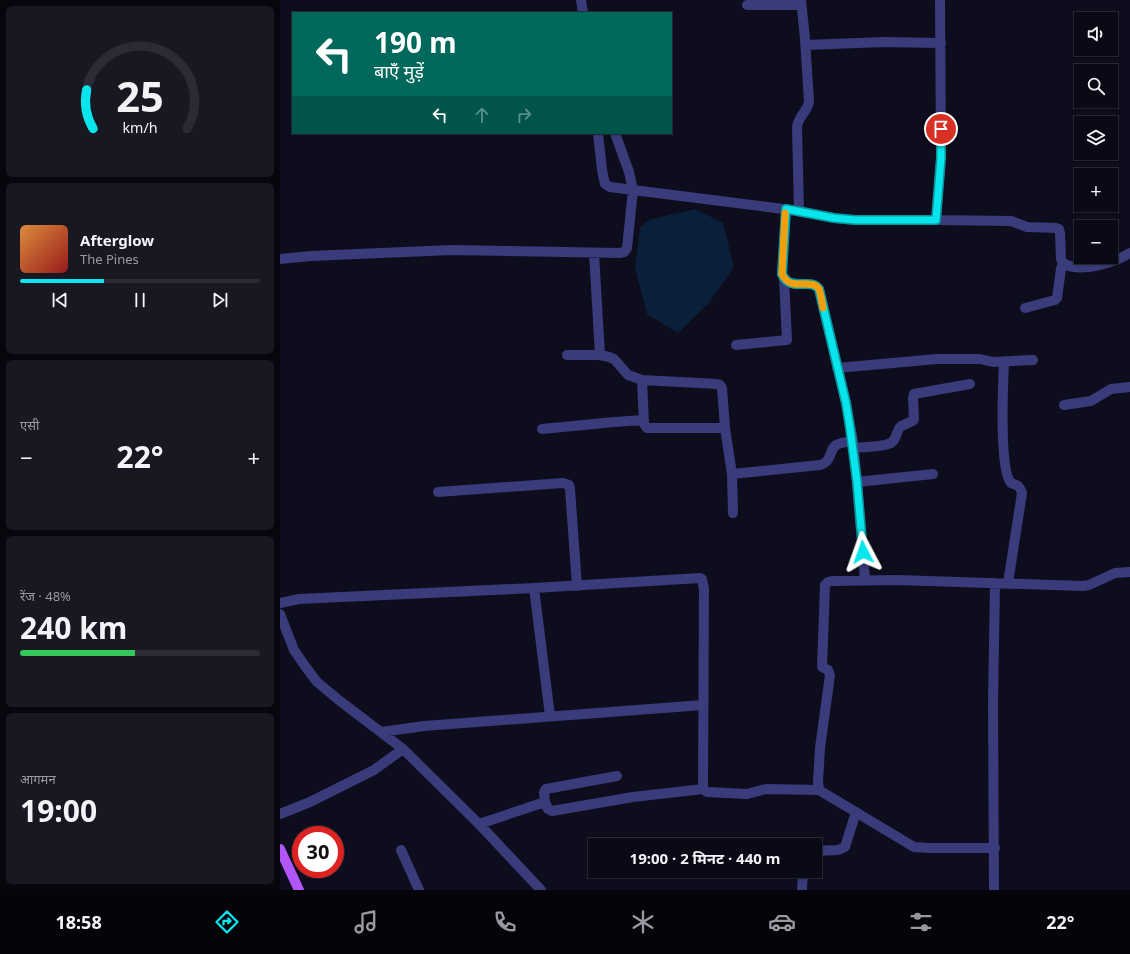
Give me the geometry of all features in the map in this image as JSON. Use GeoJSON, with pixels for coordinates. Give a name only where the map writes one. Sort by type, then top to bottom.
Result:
{"type":"FeatureCollection","features":[{"type":"Feature","properties":{"kind":"main road"},"geometry":{"type":"LineString","coordinates":[[280,849],[299,890]]}},
{"type":"Feature","properties":{"kind":"street"},"geometry":{"type":"LineString","coordinates":[[581,0],[583,12]]}},
{"type":"Feature","properties":{"kind":"street"},"geometry":{"type":"LineString","coordinates":[[936,220],[941,158],[940,0]]}},
{"type":"Feature","properties":{"kind":"street"},"geometry":{"type":"LineString","coordinates":[[747,5],[801,2],[806,45],[809,102],[808,107],[798,122],[797,127],[799,211]]}},
{"type":"Feature","properties":{"kind":"street"},"geometry":{"type":"LineString","coordinates":[[806,45],[883,42],[941,43]]}},
{"type":"Feature","properties":{"kind":"street"},"geometry":{"type":"LineString","coordinates":[[598,134],[605,184],[610,187],[786,209],[834,218],[855,220],[1011,221],[1026,226],[1056,228],[1059,229],[1060,233],[1061,259],[1064,263],[1072,267],[1095,266],[1120,259],[1130,253]]}},
{"type":"Feature","properties":{"kind":"street"},"geometry":{"type":"LineString","coordinates":[[280,259],[311,256],[452,250],[594,253],[624,252],[627,248],[633,190],[629,172],[615,134]]}},
{"type":"Feature","properties":{"kind":"street"},"geometry":{"type":"LineString","coordinates":[[736,345],[787,340],[784,278],[782,274],[786,209]]}},
{"type":"Feature","properties":{"kind":"street"},"geometry":{"type":"LineString","coordinates":[[594,253],[600,355]]}},
{"type":"Feature","properties":{"kind":"street"},"geometry":{"type":"LineString","coordinates":[[1025,308],[1055,300],[1057,298],[1064,263]]}},
{"type":"Feature","properties":{"kind":"street"},"geometry":{"type":"LineString","coordinates":[[784,278],[793,284],[813,285],[817,286],[819,289],[846,403],[853,445],[865,580]]}},
{"type":"Feature","properties":{"kind":"street"},"geometry":{"type":"LineString","coordinates":[[567,355],[600,355],[610,357],[614,359],[628,375],[642,380],[720,385],[732,474],[733,513]]}},
{"type":"Feature","properties":{"kind":"street"},"geometry":{"type":"LineString","coordinates":[[837,368],[937,359],[980,359],[993,362],[1033,360]]}},
{"type":"Feature","properties":{"kind":"street"},"geometry":{"type":"LineString","coordinates":[[1004,362],[1002,422],[1006,475],[1010,483],[1021,488],[1022,493],[1008,583]]}},
{"type":"Feature","properties":{"kind":"street"},"geometry":{"type":"LineString","coordinates":[[642,380],[645,427],[650,429],[725,428]]}},
{"type":"Feature","properties":{"kind":"street"},"geometry":{"type":"LineString","coordinates":[[732,474],[820,465],[828,460],[834,447],[837,445],[890,444],[894,440],[898,429],[914,420],[914,394],[970,384]]}},
{"type":"Feature","properties":{"kind":"street"},"geometry":{"type":"LineString","coordinates":[[1064,405],[1091,401],[1111,389],[1130,387]]}},
{"type":"Feature","properties":{"kind":"street"},"geometry":{"type":"LineString","coordinates":[[542,429],[644,420]]}},
{"type":"Feature","properties":{"kind":"street"},"geometry":{"type":"LineString","coordinates":[[857,482],[934,474]]}},
{"type":"Feature","properties":{"kind":"street"},"geometry":{"type":"LineString","coordinates":[[438,492],[562,483],[569,485],[577,586]]}},
{"type":"Feature","properties":{"kind":"street"},"geometry":{"type":"LineString","coordinates":[[819,790],[820,748],[830,675],[828,670],[822,667],[824,588],[828,582],[865,580],[1082,586],[1089,585],[1115,573],[1130,572]]}},
{"type":"Feature","properties":{"kind":"street"},"geometry":{"type":"LineString","coordinates":[[280,604],[299,599],[314,598],[577,586],[700,578],[702,579],[704,589],[703,789]]}},
{"type":"Feature","properties":{"kind":"street"},"geometry":{"type":"LineString","coordinates":[[994,890],[995,848],[993,704],[995,583]]}},
{"type":"Feature","properties":{"kind":"street"},"geometry":{"type":"LineString","coordinates":[[534,588],[550,716]]}},
{"type":"Feature","properties":{"kind":"street"},"geometry":{"type":"LineString","coordinates":[[280,614],[294,650],[317,682],[403,749],[479,824],[540,890]]}},
{"type":"Feature","properties":{"kind":"street"},"geometry":{"type":"LineString","coordinates":[[381,732],[424,726],[703,705]]}},
{"type":"Feature","properties":{"kind":"street"},"geometry":{"type":"LineString","coordinates":[[280,814],[310,802],[374,770],[403,749]]}},
{"type":"Feature","properties":{"kind":"street"},"geometry":{"type":"LineString","coordinates":[[617,776],[546,790],[544,792],[545,802],[548,809],[552,811],[703,789],[707,792],[747,794],[761,789],[819,790],[914,847],[995,848]]}},
{"type":"Feature","properties":{"kind":"street"},"geometry":{"type":"LineString","coordinates":[[479,824],[545,802]]}},
{"type":"Feature","properties":{"kind":"street"},"geometry":{"type":"LineString","coordinates":[[822,851],[838,850],[845,847],[856,812]]}},
{"type":"Feature","properties":{"kind":"street"},"geometry":{"type":"LineString","coordinates":[[401,850],[419,890]]}},
{"type":"Feature","properties":{"kind":"street"},"geometry":{"type":"LineString","coordinates":[[802,890],[803,878]]}},
{"type":"Feature","properties":{"kind":"water"},"geometry":{"type":"Polygon","coordinates":[[[695,209],[723,223],[734,267],[708,304],[678,333],[647,314],[635,268],[640,228],[648,220],[695,209]]]}},
{"type":"Feature","properties":{"kind":"slow traffic"},"geometry":{"type":"LineString","coordinates":[[785,213],[782,274],[788,282],[793,284],[817,286],[823,308]]}},
{"type":"Feature","properties":{"kind":"route"},"geometry":{"type":"LineString","coordinates":[[863,552],[857,482],[846,403],[819,289],[817,286],[813,285],[793,284],[788,282],[782,274],[786,209],[834,218],[855,220],[936,220],[941,158],[941,129]]}}]}
